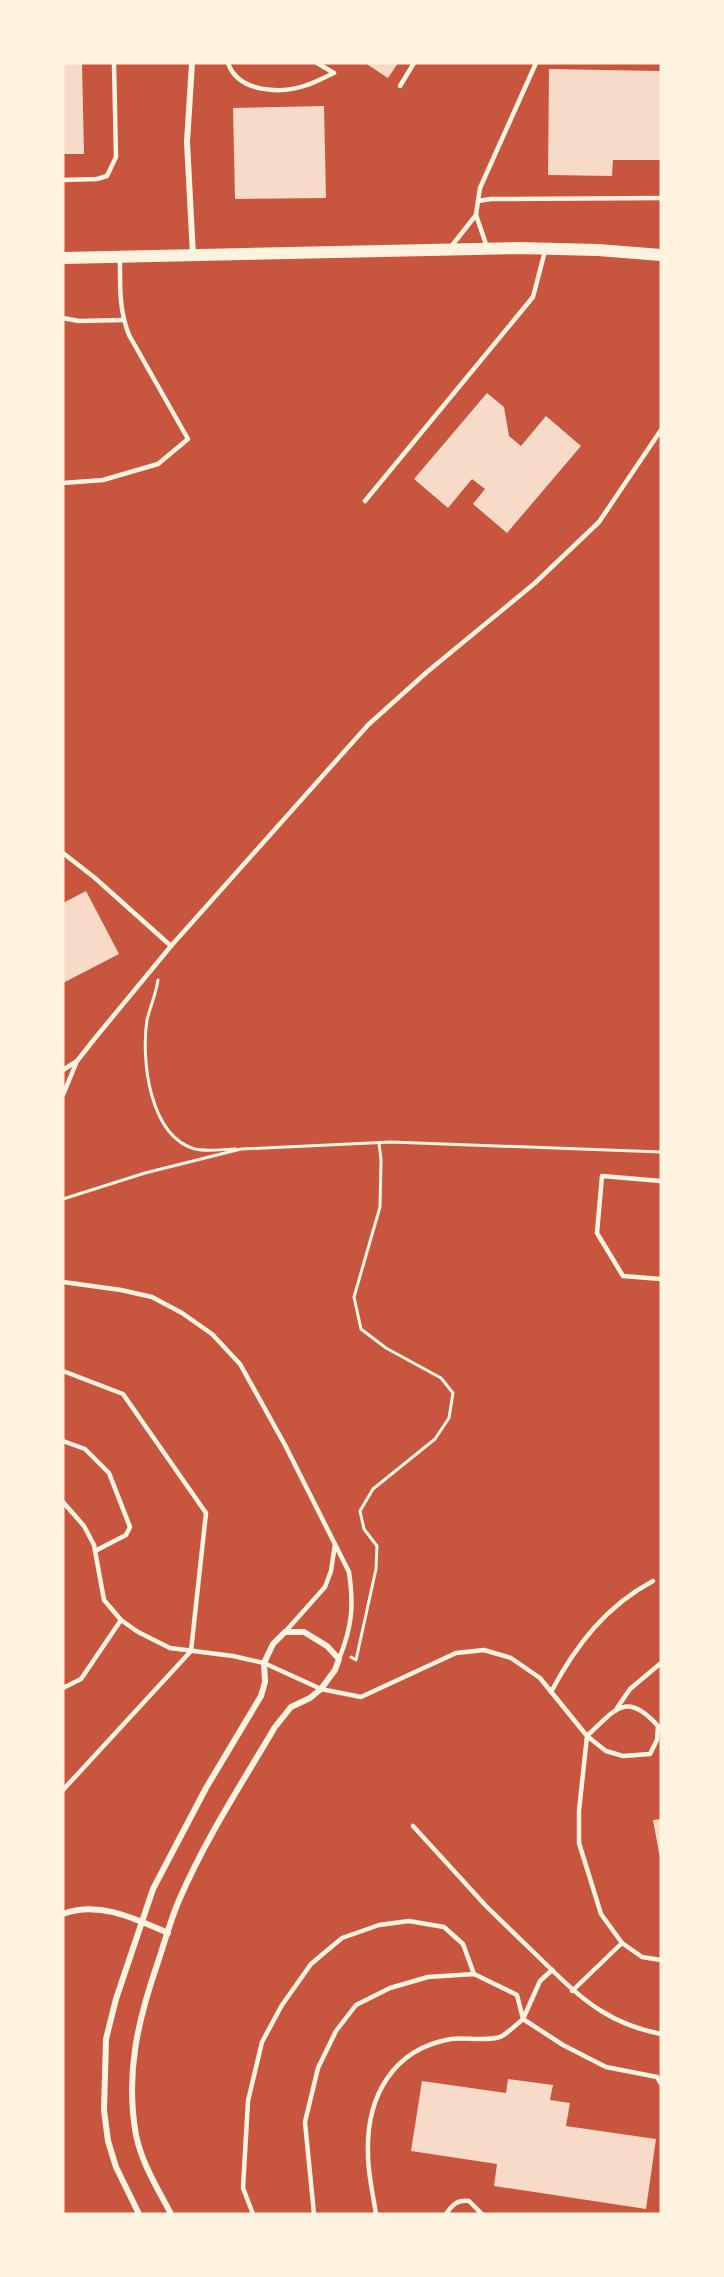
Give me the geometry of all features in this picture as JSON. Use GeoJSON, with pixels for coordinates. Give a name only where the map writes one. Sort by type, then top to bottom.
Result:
{"type":"FeatureCollection","features":[{"type":"Feature","properties":{"kind":"main road"},"geometry":{"type":"LineString","coordinates":[[63,258],[545,248],[661,255]]}},
{"type":"Feature","properties":{"kind":"street"},"geometry":{"type":"LineString","coordinates":[[192,63],[187,142],[194,255]]}},
{"type":"Feature","properties":{"kind":"street"},"geometry":{"type":"LineString","coordinates":[[139,2214],[116,2167],[108,2141],[104,2110],[106,2039],[116,1999],[153,1889],[206,1788],[261,1696],[265,1682],[264,1663],[273,1644],[285,1632],[304,1632],[340,1656],[335,1670],[321,1689],[310,1698],[291,1707],[275,1727],[199,1860],[180,1899],[142,2007],[134,2042],[133,2108],[142,2158],[171,2214]]}},
{"type":"Feature","properties":{"kind":"street"},"geometry":{"type":"LineString","coordinates":[[63,1914],[74,1910],[94,1909],[142,1922],[168,1934]]}},
{"type":"Feature","properties":{"kind":"lane"},"geometry":{"type":"LineString","coordinates":[[63,180],[107,176],[116,157],[114,63]]}},
{"type":"Feature","properties":{"kind":"lane"},"geometry":{"type":"LineString","coordinates":[[228,63],[231,72],[239,80],[258,88],[284,90],[307,85],[334,73],[317,63]]}},
{"type":"Feature","properties":{"kind":"lane"},"geometry":{"type":"LineString","coordinates":[[400,86],[414,63]]}},
{"type":"Feature","properties":{"kind":"lane"},"geometry":{"type":"LineString","coordinates":[[488,249],[476,215],[480,188],[536,63]]}},
{"type":"Feature","properties":{"kind":"lane"},"geometry":{"type":"LineString","coordinates":[[478,201],[490,199],[661,198]]}},
{"type":"Feature","properties":{"kind":"lane"},"geometry":{"type":"LineString","coordinates":[[448,249],[476,215]]}},
{"type":"Feature","properties":{"kind":"lane"},"geometry":{"type":"LineString","coordinates":[[364,501],[533,297],[545,248]]}},
{"type":"Feature","properties":{"kind":"lane"},"geometry":{"type":"LineString","coordinates":[[63,483],[102,480],[158,464],[188,439],[129,336],[123,320],[119,303],[120,257]]}},
{"type":"Feature","properties":{"kind":"lane"},"geometry":{"type":"LineString","coordinates":[[63,318],[79,321],[123,320]]}},
{"type":"Feature","properties":{"kind":"lane"},"geometry":{"type":"LineString","coordinates":[[63,1095],[77,1061],[171,946],[368,725],[427,672],[535,583],[599,522],[661,430]]}},
{"type":"Feature","properties":{"kind":"lane"},"geometry":{"type":"LineString","coordinates":[[63,853],[95,878],[171,946]]}},
{"type":"Feature","properties":{"kind":"lane"},"geometry":{"type":"LineString","coordinates":[[63,1070],[77,1061]]}},
{"type":"Feature","properties":{"kind":"lane"},"geometry":{"type":"LineString","coordinates":[[661,1181],[602,1176],[597,1233],[623,1276],[661,1279]]}},
{"type":"Feature","properties":{"kind":"lane"},"geometry":{"type":"LineString","coordinates":[[63,1282],[152,1297],[182,1313],[212,1334],[240,1364],[285,1445],[349,1572],[352,1594],[350,1626],[340,1656]]}},
{"type":"Feature","properties":{"kind":"lane"},"geometry":{"type":"LineString","coordinates":[[63,1371],[123,1394],[206,1513],[191,1651],[63,1790]]}},
{"type":"Feature","properties":{"kind":"lane"},"geometry":{"type":"LineString","coordinates":[[63,1441],[85,1449],[110,1473],[130,1527],[126,1534],[95,1551]]}},
{"type":"Feature","properties":{"kind":"lane"},"geometry":{"type":"LineString","coordinates":[[63,1503],[84,1526],[95,1551],[104,1600],[121,1620],[138,1632],[170,1648],[233,1656],[264,1663],[321,1689],[362,1697],[456,1653],[484,1650],[511,1658],[540,1678],[587,1736],[606,1751],[623,1756],[650,1754],[657,1740],[658,1726],[645,1712],[630,1705],[617,1709]]}},
{"type":"Feature","properties":{"kind":"lane"},"geometry":{"type":"LineString","coordinates":[[285,1632],[325,1587],[331,1571],[335,1544]]}},
{"type":"Feature","properties":{"kind":"lane"},"geometry":{"type":"LineString","coordinates":[[551,1692],[564,1666],[610,1610],[653,1581]]}},
{"type":"Feature","properties":{"kind":"lane"},"geometry":{"type":"LineString","coordinates":[[63,1688],[81,1679],[121,1620]]}},
{"type":"Feature","properties":{"kind":"lane"},"geometry":{"type":"LineString","coordinates":[[661,1663],[630,1689],[617,1709],[587,1736],[579,1811],[579,1843],[600,1914],[622,1943],[642,1957],[661,1960]]}},
{"type":"Feature","properties":{"kind":"lane"},"geometry":{"type":"LineString","coordinates":[[413,1826],[486,1906],[572,1991],[597,2010],[637,2029],[661,2034]]}},
{"type":"Feature","properties":{"kind":"lane"},"geometry":{"type":"LineString","coordinates":[[253,2214],[243,2188],[250,2091],[262,2042],[282,2005],[311,1964],[342,1938],[379,1925],[409,1922],[444,1927],[463,1944],[474,1974]]}},
{"type":"Feature","properties":{"kind":"lane"},"geometry":{"type":"LineString","coordinates":[[572,1991],[622,1943]]}},
{"type":"Feature","properties":{"kind":"lane"},"geometry":{"type":"LineString","coordinates":[[375,2214],[368,2155],[369,2125],[379,2091],[392,2070],[421,2047],[452,2039],[500,2038],[524,2019],[540,1981],[552,1970]]}},
{"type":"Feature","properties":{"kind":"lane"},"geometry":{"type":"LineString","coordinates":[[314,2214],[305,2122],[318,2068],[336,2031],[356,2005],[390,1988],[428,1977],[474,1974],[517,1995],[524,2019],[563,2045],[606,2067],[657,2077],[661,2084]]}},
{"type":"Feature","properties":{"kind":"lane"},"geometry":{"type":"LineString","coordinates":[[446,2214],[453,2204],[460,2200],[469,2201],[482,2214]]}},
{"type":"Feature","properties":{"kind":"path"},"geometry":{"type":"LineString","coordinates":[[160,960],[156,997],[147,1019],[145,1055],[148,1087],[167,1130],[177,1139],[195,1149],[379,1143],[661,1152]]}},
{"type":"Feature","properties":{"kind":"path"},"geometry":{"type":"LineString","coordinates":[[340,1656],[356,1660],[376,1569],[377,1546],[364,1529],[360,1511],[373,1489],[435,1439],[449,1418],[453,1393],[441,1378],[386,1348],[361,1329],[354,1297],[380,1207],[379,1143]]}},
{"type":"Feature","properties":{"kind":"path"},"geometry":{"type":"LineString","coordinates":[[63,1199],[145,1173],[241,1149]]}},
{"type":"Feature","properties":{"kind":"building"},"geometry":{"type":"Polygon","coordinates":[[[63,63],[82,63],[84,154],[63,154],[63,63]]]}},
{"type":"Feature","properties":{"kind":"building"},"geometry":{"type":"Polygon","coordinates":[[[365,63],[398,63],[388,78],[365,63]]]}},
{"type":"Feature","properties":{"kind":"building"},"geometry":{"type":"Polygon","coordinates":[[[549,69],[661,71],[661,160],[613,160],[612,176],[548,175],[549,69]]]}},
{"type":"Feature","properties":{"kind":"building"},"geometry":{"type":"Polygon","coordinates":[[[324,106],[326,198],[235,199],[233,108],[324,106]]]}},
{"type":"Feature","properties":{"kind":"building"},"geometry":{"type":"Polygon","coordinates":[[[487,393],[504,407],[509,436],[521,446],[546,416],[581,446],[507,533],[473,504],[485,489],[472,479],[448,508],[414,479],[487,393]]]}},
{"type":"Feature","properties":{"kind":"building"},"geometry":{"type":"Polygon","coordinates":[[[86,891],[119,954],[63,983],[63,903],[86,891]]]}},
{"type":"Feature","properties":{"kind":"building"},"geometry":{"type":"Polygon","coordinates":[[[661,1819],[661,1858],[660,1858],[653,1820],[661,1819]]]}},
{"type":"Feature","properties":{"kind":"building"},"geometry":{"type":"Polygon","coordinates":[[[508,2079],[553,2085],[550,2100],[570,2103],[566,2126],[656,2139],[646,2209],[494,2186],[497,2164],[411,2151],[422,2081],[506,2093],[508,2079]]]}}]}
